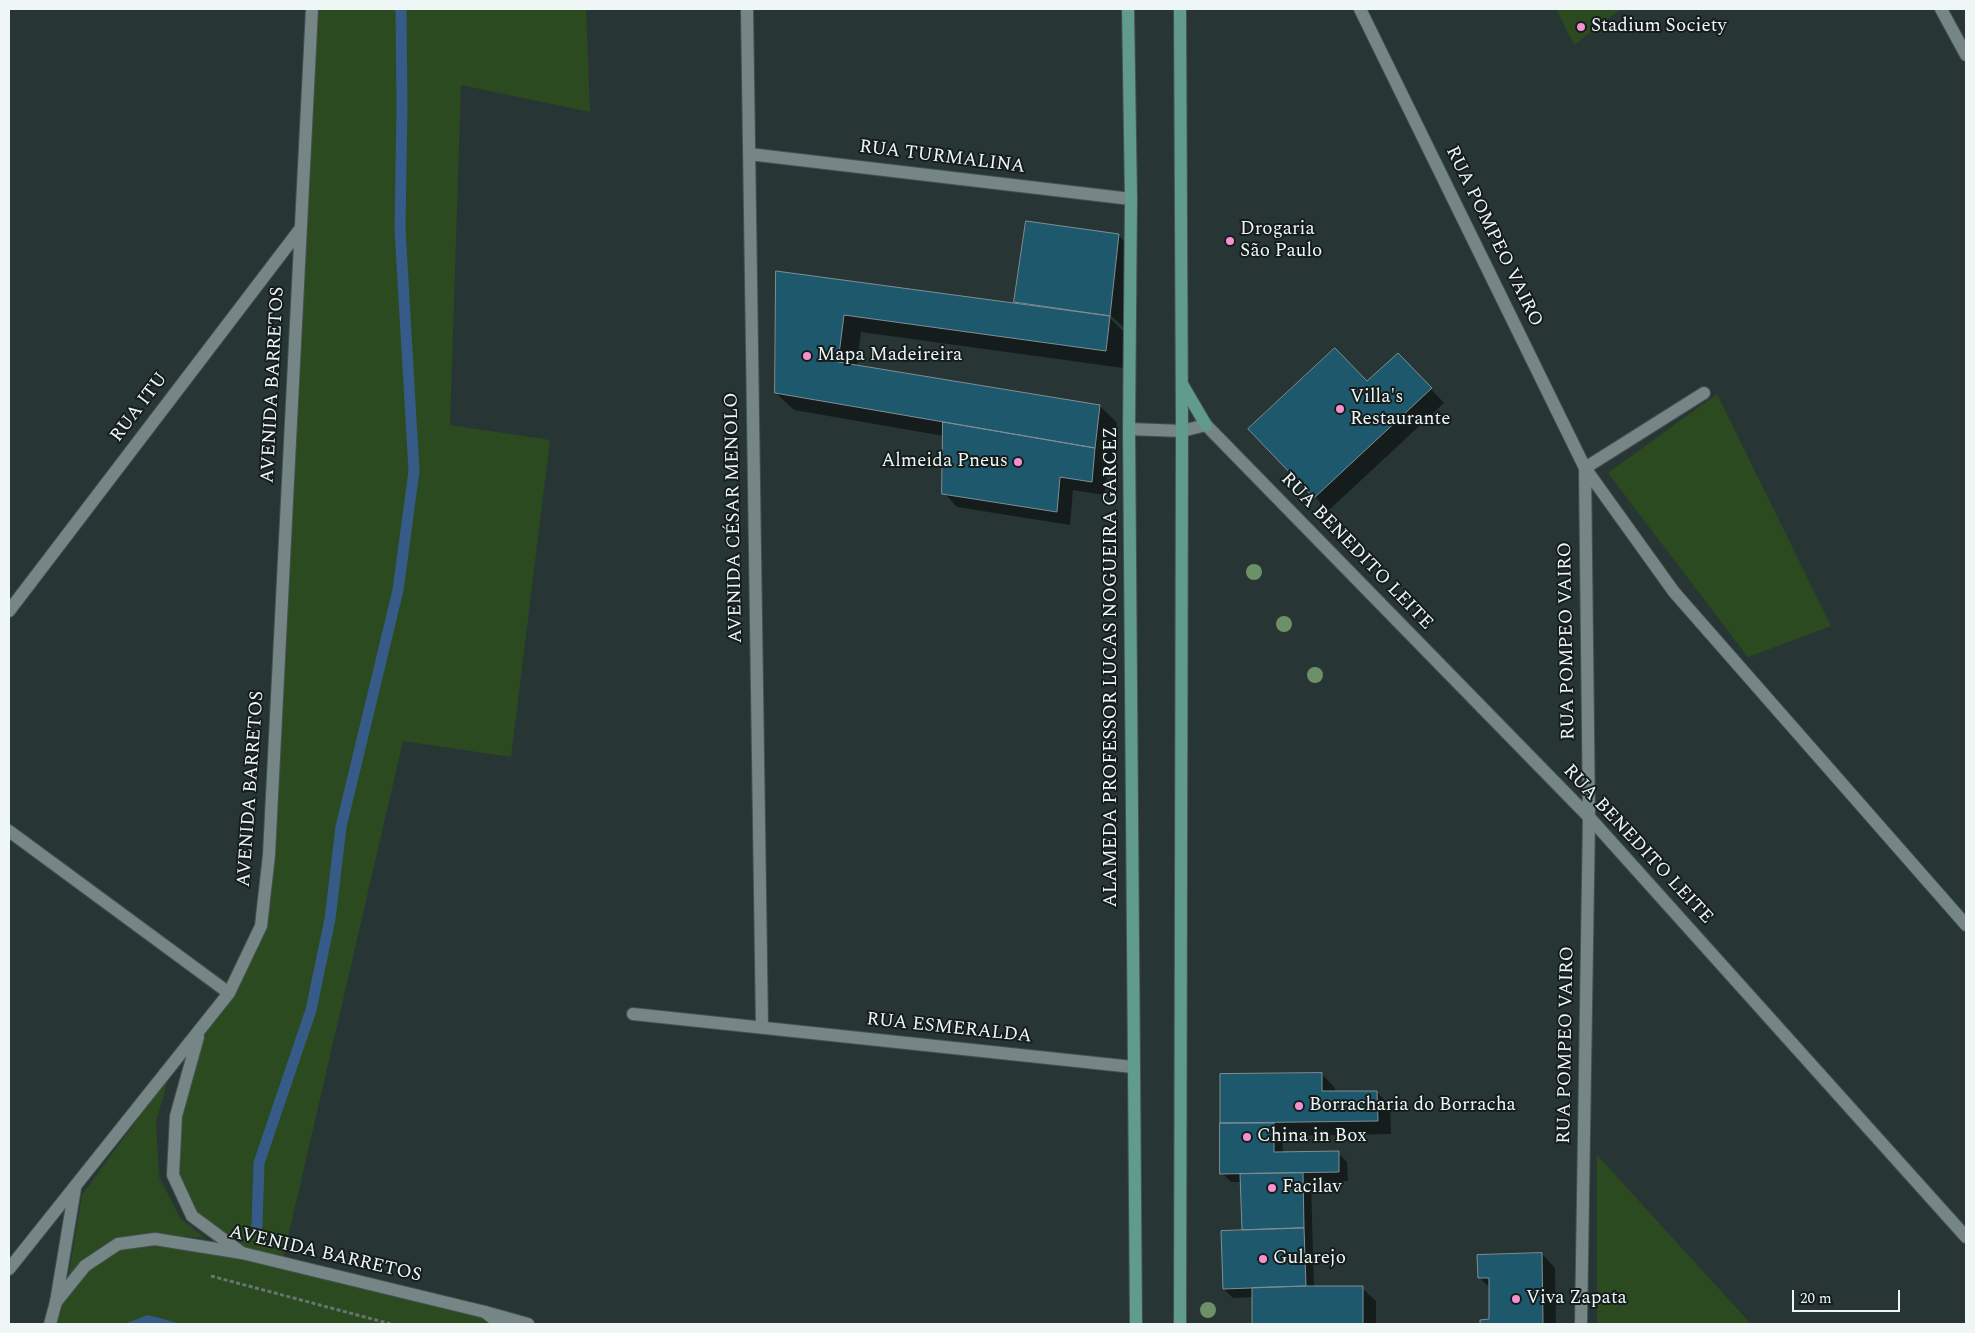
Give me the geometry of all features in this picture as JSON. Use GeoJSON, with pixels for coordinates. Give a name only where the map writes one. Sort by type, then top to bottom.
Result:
{"type":"FeatureCollection","features":[{"type":"Feature","properties":{"kind":"main road","name":"ALAMEDA PROFESSOR LUCAS NOGUEIRA GARCEZ"},"geometry":{"type":"LineString","coordinates":[[1128,9],[1131,199],[1129,429],[1136,1324]]}},
{"type":"Feature","properties":{"kind":"main road"},"geometry":{"type":"LineString","coordinates":[[1180,9],[1182,383],[1180,1324]]}},
{"type":"Feature","properties":{"kind":"main road"},"geometry":{"type":"LineString","coordinates":[[1182,383],[1206,425]]}},
{"type":"Feature","properties":{"kind":"street","name":"AVENIDA BARRETOS"},"geometry":{"type":"LineString","coordinates":[[9,1269],[229,993],[261,926],[269,855],[312,9]]}},
{"type":"Feature","properties":{"kind":"street","name":"AVENIDA CÉSAR MENOLO"},"geometry":{"type":"LineString","coordinates":[[747,9],[762,1027]]}},
{"type":"Feature","properties":{"kind":"street","name":"RUA POMPEO VAIRO"},"geometry":{"type":"LineString","coordinates":[[1360,9],[1584,468],[1589,817],[1581,1324]]}},
{"type":"Feature","properties":{"kind":"street"},"geometry":{"type":"LineString","coordinates":[[1941,9],[1966,55]]}},
{"type":"Feature","properties":{"kind":"street","name":"RUA TURMALINA"},"geometry":{"type":"LineString","coordinates":[[749,154],[1131,199]]}},
{"type":"Feature","properties":{"kind":"street","name":"RUA ITU"},"geometry":{"type":"LineString","coordinates":[[9,611],[301,228]]}},
{"type":"Feature","properties":{"kind":"street"},"geometry":{"type":"LineString","coordinates":[[1704,393],[1584,468],[1674,592],[1966,925]]}},
{"type":"Feature","properties":{"kind":"street"},"geometry":{"type":"LineString","coordinates":[[1129,429],[1182,431],[1206,425]]}},
{"type":"Feature","properties":{"kind":"street","name":"RUA BENEDITO LEITE"},"geometry":{"type":"LineString","coordinates":[[1206,425],[1589,817],[1966,1237]]}},
{"type":"Feature","properties":{"kind":"street"},"geometry":{"type":"LineString","coordinates":[[9,831],[229,993]]}},
{"type":"Feature","properties":{"kind":"street","name":"RUA ESMERALDA"},"geometry":{"type":"LineString","coordinates":[[633,1014],[1133,1067]]}},
{"type":"Feature","properties":{"kind":"street"},"geometry":{"type":"LineString","coordinates":[[199,1031],[176,1116],[173,1175],[192,1216],[242,1253]]}},
{"type":"Feature","properties":{"kind":"street"},"geometry":{"type":"LineString","coordinates":[[50,1324],[56,1302],[75,1188]]}},
{"type":"Feature","properties":{"kind":"street","name":"AVENIDA BARRETOS"},"geometry":{"type":"LineString","coordinates":[[56,1302],[85,1266],[118,1244],[154,1239],[242,1253],[528,1324]]}},
{"type":"Feature","properties":{"kind":"street"},"geometry":{"type":"LineString","coordinates":[[485,1312],[500,1324]]}},
{"type":"Feature","properties":{"kind":"path"},"geometry":{"type":"LineString","coordinates":[[208,1275],[391,1324]]}},
{"type":"Feature","properties":{"kind":"green space"},"geometry":{"type":"Polygon","coordinates":[[[312,9],[586,9],[590,112],[461,85],[450,425],[550,440],[511,757],[403,741],[282,1263],[528,1324],[50,1324],[56,1302],[118,1244],[155,1239],[240,1253],[192,1216],[173,1175],[176,1116],[199,1031],[261,926],[312,9]]]}},
{"type":"Feature","properties":{"kind":"green space","name":"Stadium Society"},"geometry":{"type":"Polygon","coordinates":[[[1556,9],[1621,9],[1574,45],[1556,9]]]}},
{"type":"Feature","properties":{"kind":"green space"},"geometry":{"type":"Polygon","coordinates":[[[1717,394],[1831,626],[1748,657],[1608,473],[1717,394]]]}},
{"type":"Feature","properties":{"kind":"green space"},"geometry":{"type":"Polygon","coordinates":[[[169,1076],[156,1122],[159,1177],[180,1218],[205,1238],[156,1234],[116,1238],[86,1258],[68,1279],[82,1195],[169,1076]]]}},
{"type":"Feature","properties":{"kind":"green space"},"geometry":{"type":"Polygon","coordinates":[[[1597,1155],[1751,1324],[1597,1324],[1597,1155]]]}},
{"type":"Feature","properties":{"kind":"water"},"geometry":{"type":"Polygon","coordinates":[[[148,1315],[181,1324],[124,1324],[148,1315]]]}},
{"type":"Feature","properties":{"kind":"building"},"geometry":{"type":"Polygon","coordinates":[[[1026,221],[1119,234],[1110,316],[1014,302],[1026,221]]]}},
{"type":"Feature","properties":{"kind":"building","name":"Mapa Madeireira"},"geometry":{"type":"Polygon","coordinates":[[[776,271],[1110,316],[1106,351],[844,315],[838,362],[1100,405],[1095,448],[775,393],[776,271]]]}},
{"type":"Feature","properties":{"kind":"building","name":"Villa's Restaurante"},"geometry":{"type":"Polygon","coordinates":[[[1335,348],[1367,381],[1398,353],[1432,388],[1314,498],[1248,429],[1335,348]]]}},
{"type":"Feature","properties":{"kind":"building","name":"Almeida Pneus"},"geometry":{"type":"Polygon","coordinates":[[[943,422],[1095,448],[1092,482],[1060,477],[1057,512],[942,494],[943,422]]]}},
{"type":"Feature","properties":{"kind":"building","name":"Borracharia do Borracha"},"geometry":{"type":"Polygon","coordinates":[[[1322,1073],[1322,1091],[1377,1091],[1378,1121],[1220,1123],[1220,1074],[1322,1073]]]}},
{"type":"Feature","properties":{"kind":"building","name":"China in Box"},"geometry":{"type":"Polygon","coordinates":[[[1220,1123],[1274,1123],[1274,1152],[1339,1151],[1339,1172],[1220,1174],[1220,1123]]]}},
{"type":"Feature","properties":{"kind":"building","name":"Facilav"},"geometry":{"type":"Polygon","coordinates":[[[1303,1173],[1304,1228],[1242,1230],[1240,1174],[1303,1173]]]}},
{"type":"Feature","properties":{"kind":"building","name":"Gularejo"},"geometry":{"type":"Polygon","coordinates":[[[1304,1228],[1306,1286],[1223,1289],[1221,1231],[1304,1228]]]}},
{"type":"Feature","properties":{"kind":"building","name":"Viva Zapata"},"geometry":{"type":"Polygon","coordinates":[[[1542,1253],[1543,1324],[1480,1324],[1480,1320],[1489,1319],[1489,1278],[1478,1278],[1477,1255],[1542,1253]]]}},
{"type":"Feature","properties":{"kind":"building"},"geometry":{"type":"Polygon","coordinates":[[[1363,1286],[1363,1324],[1252,1324],[1252,1288],[1363,1286]]]}},
{"type":"Feature","properties":{"kind":"waterway"},"geometry":{"type":"LineString","coordinates":[[257,1226],[259,1163],[311,1010],[330,919],[341,827],[398,590],[414,471],[400,229],[401,9]]}},
{"type":"Feature","properties":{"kind":"place","name":"Stadium Society"},"geometry":{"type":"Point","coordinates":[1581,27]}},
{"type":"Feature","properties":{"kind":"place","name":"Drogaria São Paulo"},"geometry":{"type":"Point","coordinates":[1230,241]}},
{"type":"Feature","properties":{"kind":"place","name":"Mapa Madeireira"},"geometry":{"type":"Point","coordinates":[807,356]}},
{"type":"Feature","properties":{"kind":"place","name":"Villa's Restaurante"},"geometry":{"type":"Point","coordinates":[1340,409]}},
{"type":"Feature","properties":{"kind":"place","name":"Almeida Pneus"},"geometry":{"type":"Point","coordinates":[1018,462]}},
{"type":"Feature","properties":{"kind":"place","name":"Borracharia do Borracha"},"geometry":{"type":"Point","coordinates":[1299,1106]}},
{"type":"Feature","properties":{"kind":"place","name":"China in Box"},"geometry":{"type":"Point","coordinates":[1247,1137]}},
{"type":"Feature","properties":{"kind":"place","name":"Facilav"},"geometry":{"type":"Point","coordinates":[1272,1188]}},
{"type":"Feature","properties":{"kind":"place","name":"Gularejo"},"geometry":{"type":"Point","coordinates":[1263,1259]}},
{"type":"Feature","properties":{"kind":"place","name":"Viva Zapata"},"geometry":{"type":"Point","coordinates":[1516,1299]}}]}
